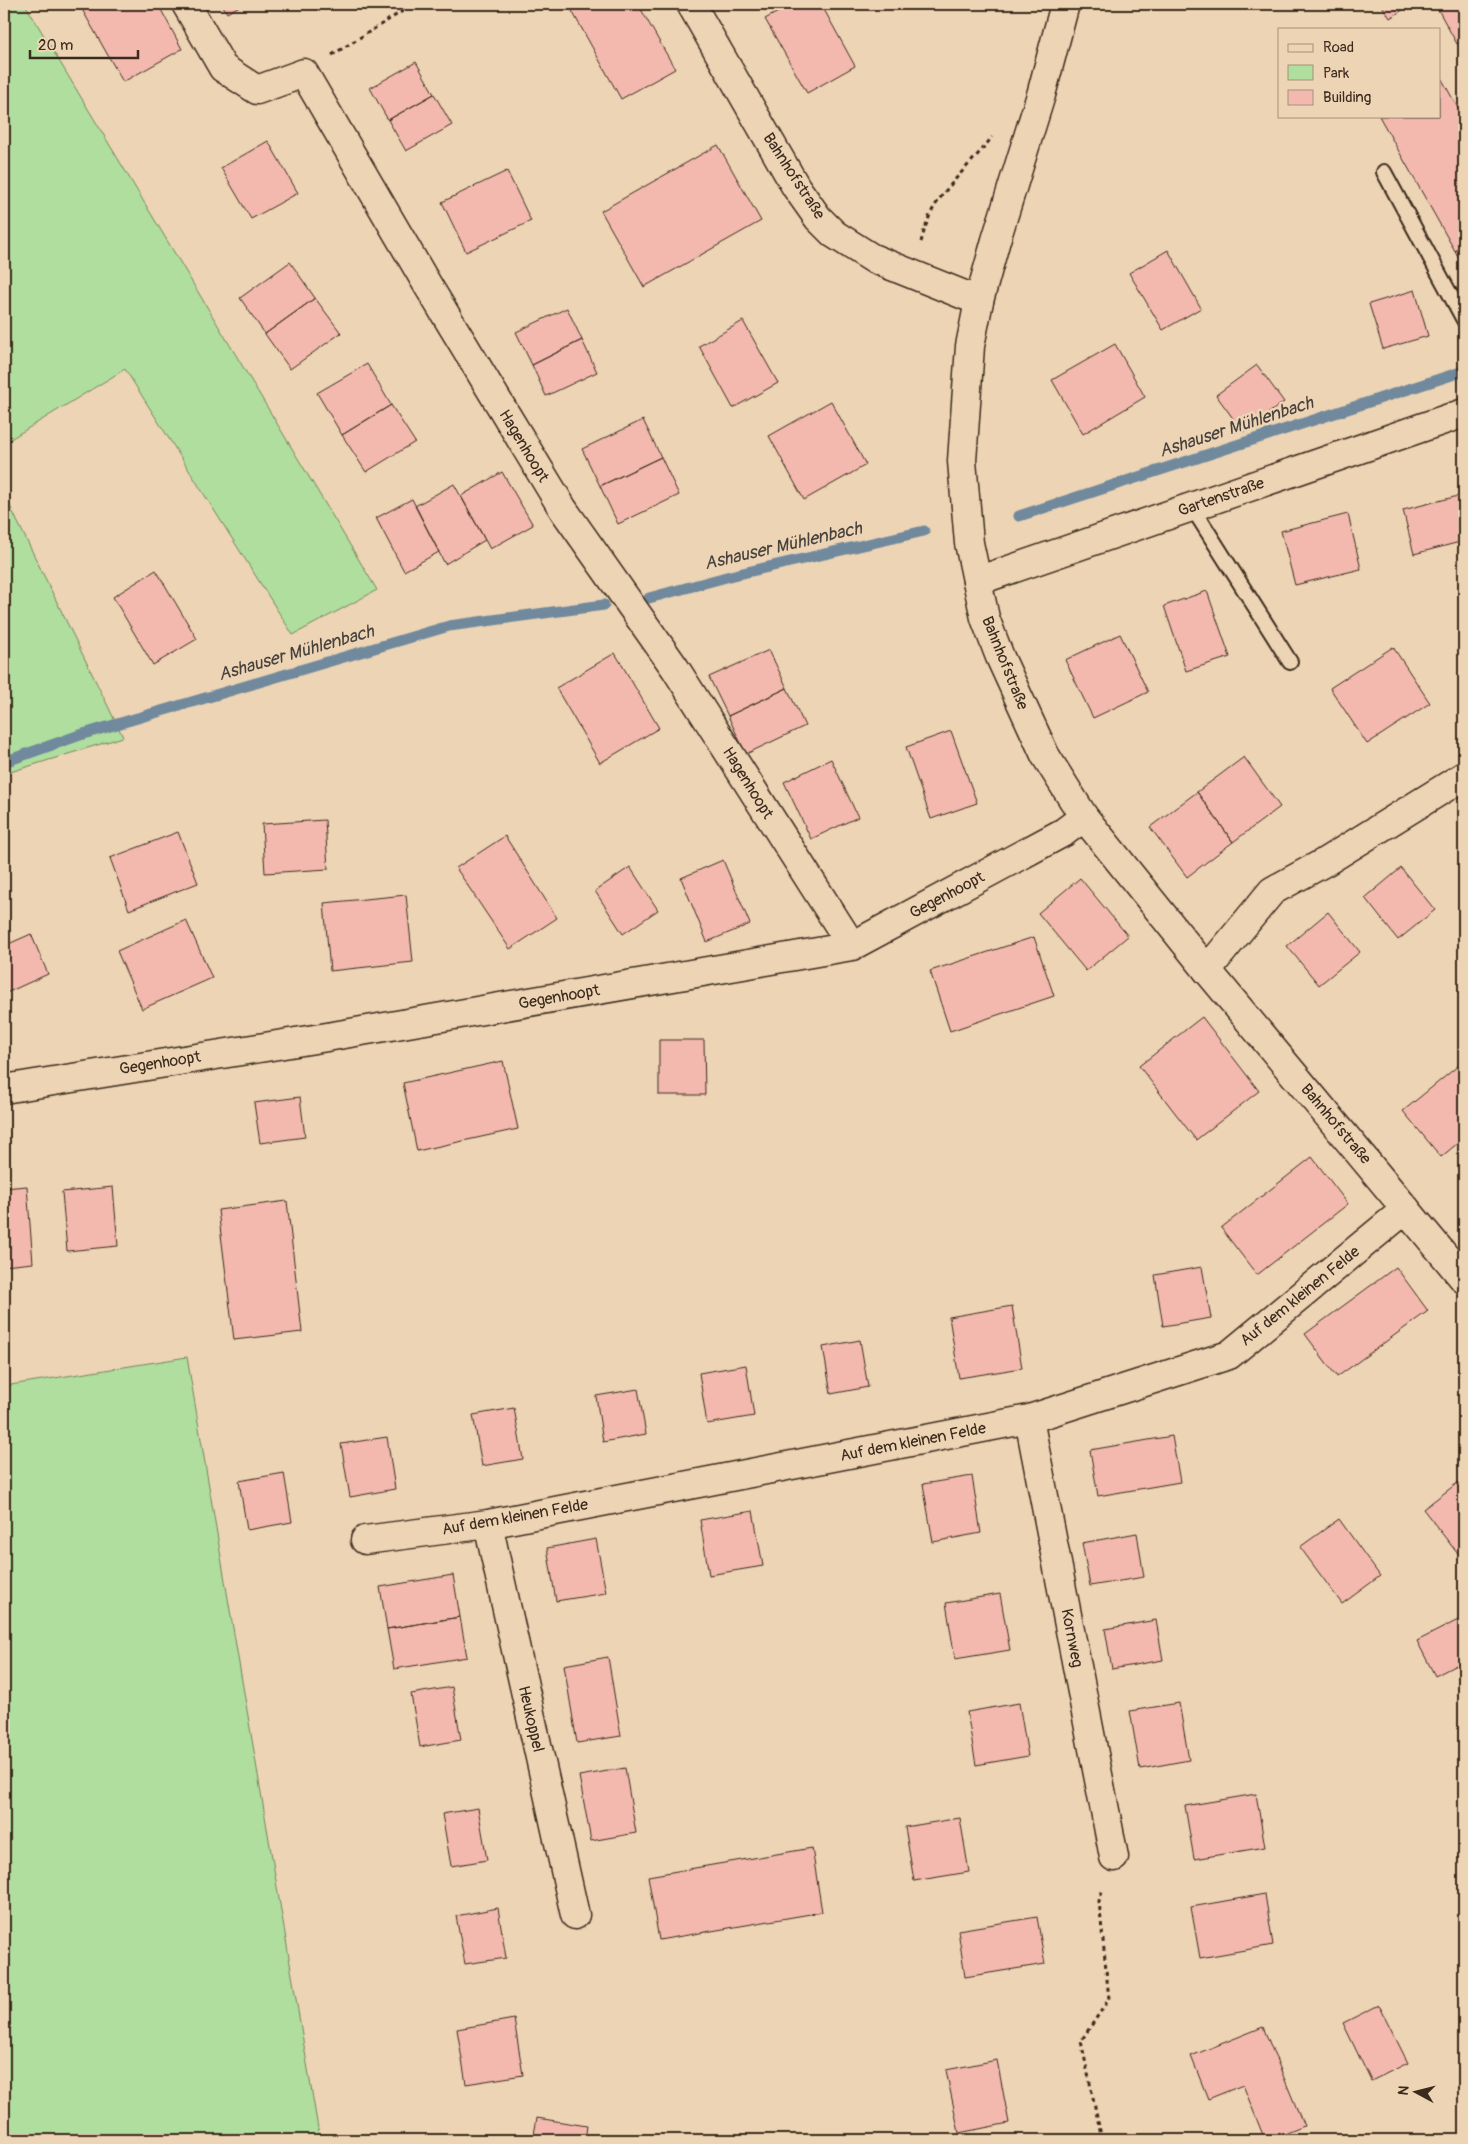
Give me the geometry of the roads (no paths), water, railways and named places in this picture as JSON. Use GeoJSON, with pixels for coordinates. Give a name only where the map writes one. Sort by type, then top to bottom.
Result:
{"type":"FeatureCollection","features":[{"type":"Feature","properties":{"kind":"street","name":"Hagenhoopt"},"geometry":{"type":"LineString","coordinates":[[186,4],[222,68],[257,90],[304,73],[427,284],[563,509],[675,668],[852,946]]}},
{"type":"Feature","properties":{"kind":"street","name":"Bahnhofstraße"},"geometry":{"type":"LineString","coordinates":[[690,4],[796,187],[818,218],[834,234],[862,253],[979,301]]}},
{"type":"Feature","properties":{"kind":"street","name":"Bahnhofstraße"},"geometry":{"type":"LineString","coordinates":[[1065,4],[1041,96],[979,301],[969,355],[962,460],[970,543],[985,618],[1021,706],[1045,755],[1084,817],[1207,970],[1464,1279]]}},
{"type":"Feature","properties":{"kind":"street","name":"Gartenstraße"},"geometry":{"type":"LineString","coordinates":[[977,580],[1464,413]]}},
{"type":"Feature","properties":{"kind":"street"},"geometry":{"type":"LineString","coordinates":[[1207,970],[1272,891],[1325,862],[1464,776]]}},
{"type":"Feature","properties":{"kind":"street","name":"Gegenhoopt"},"geometry":{"type":"LineString","coordinates":[[4,1088],[327,1037],[852,946],[1064,832],[1084,817]]}},
{"type":"Feature","properties":{"kind":"street","name":"Auf dem kleinen Felde"},"geometry":{"type":"LineString","coordinates":[[365,1540],[488,1524],[1029,1419],[1228,1355],[1406,1209]]}},
{"type":"Feature","properties":{"kind":"street","name":"Kornweg"},"geometry":{"type":"LineString","coordinates":[[1029,1419],[1114,1857]]}},
{"type":"Feature","properties":{"kind":"street","name":"Heukoppel"},"geometry":{"type":"LineString","coordinates":[[488,1524],[575,1915]]}},
{"type":"Feature","properties":{"kind":"lane"},"geometry":{"type":"LineString","coordinates":[[1384,172],[1464,320]]}},
{"type":"Feature","properties":{"kind":"lane"},"geometry":{"type":"LineString","coordinates":[[1192,506],[1290,662]]}},
{"type":"Feature","properties":{"kind":"waterway","name":"Ashauser Mühlenbach"},"geometry":{"type":"LineString","coordinates":[[1019,516],[1464,371]]}},
{"type":"Feature","properties":{"kind":"waterway","name":"Ashauser Mühlenbach"},"geometry":{"type":"LineString","coordinates":[[649,598],[730,576],[924,531]]}},
{"type":"Feature","properties":{"kind":"waterway","name":"Ashauser Mühlenbach"},"geometry":{"type":"LineString","coordinates":[[4,762],[80,735],[449,626],[604,605]]}}]}
